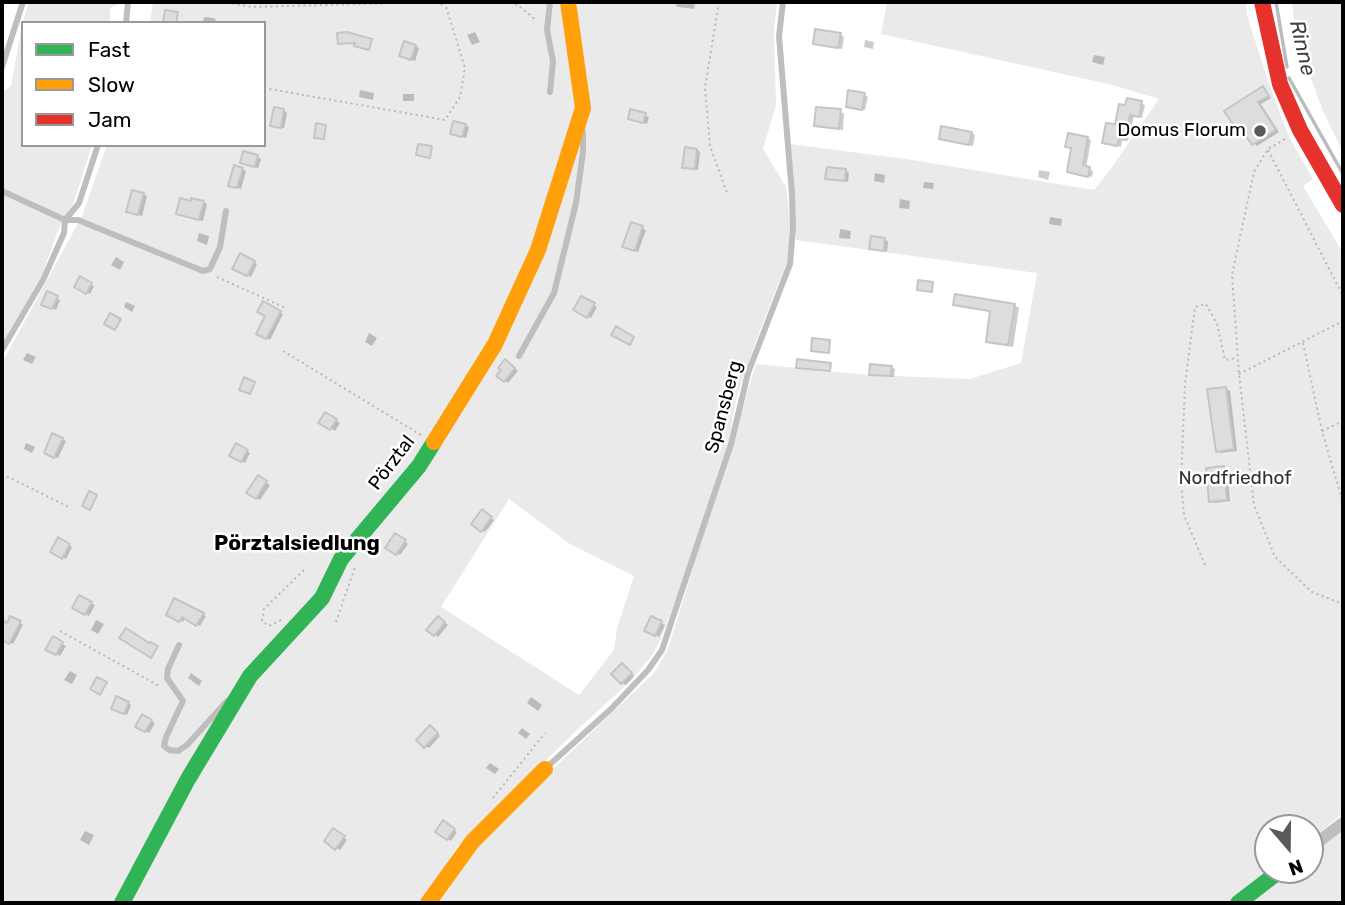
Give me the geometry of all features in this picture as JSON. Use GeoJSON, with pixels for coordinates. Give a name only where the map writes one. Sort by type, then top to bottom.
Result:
{"type":"FeatureCollection","features":[{"type":"Feature","properties":{"kind":"street","name":"Pörztal"},"geometry":{"type":"LineString","coordinates":[[122,903],[188,779],[250,676],[322,598],[341,559],[419,466],[495,344],[538,250],[583,108],[568,2]]}},
{"type":"Feature","properties":{"kind":"street"},"geometry":{"type":"LineString","coordinates":[[1262,2],[1277,73],[1300,130],[1343,205]]}},
{"type":"Feature","properties":{"kind":"street"},"geometry":{"type":"LineString","coordinates":[[428,903],[472,842],[545,769]]}},
{"type":"Feature","properties":{"kind":"street"},"geometry":{"type":"LineString","coordinates":[[1324,837],[1343,822]]}},
{"type":"Feature","properties":{"kind":"street"},"geometry":{"type":"LineString","coordinates":[[1238,903],[1263,884]]}},
{"type":"Feature","properties":{"kind":"lane"},"geometry":{"type":"LineString","coordinates":[[2,67],[23,2]]}},
{"type":"Feature","properties":{"kind":"lane"},"geometry":{"type":"LineString","coordinates":[[126,21],[128,2]]}},
{"type":"Feature","properties":{"kind":"lane"},"geometry":{"type":"LineString","coordinates":[[550,2],[547,30],[553,61],[550,92]]}},
{"type":"Feature","properties":{"kind":"lane","name":"Spansberg"},"geometry":{"type":"LineString","coordinates":[[545,769],[611,709],[648,670],[662,650],[732,444],[748,373],[790,264],[792,194],[779,36],[783,2]]}},
{"type":"Feature","properties":{"kind":"lane"},"geometry":{"type":"LineString","coordinates":[[519,356],[554,293],[576,203],[583,152],[583,108]]}},
{"type":"Feature","properties":{"kind":"lane"},"geometry":{"type":"LineString","coordinates":[[2,350],[43,280],[64,233],[65,220],[79,203],[97,147]]}},
{"type":"Feature","properties":{"kind":"lane"},"geometry":{"type":"LineString","coordinates":[[2,191],[65,220],[78,220],[203,271],[210,269],[220,247],[226,211]]}},
{"type":"Feature","properties":{"kind":"lane"},"geometry":{"type":"LineString","coordinates":[[179,645],[168,669],[167,678],[183,701],[166,737],[164,746],[169,750],[178,751],[187,745],[250,676]]}},
{"type":"Feature","properties":{"kind":"path"},"geometry":{"type":"LineString","coordinates":[[227,2],[251,8],[435,2],[446,7],[465,68],[460,97],[445,120],[266,88]]}},
{"type":"Feature","properties":{"kind":"path"},"geometry":{"type":"LineString","coordinates":[[446,7],[449,2]]}},
{"type":"Feature","properties":{"kind":"path"},"geometry":{"type":"LineString","coordinates":[[510,2],[519,6]]}},
{"type":"Feature","properties":{"kind":"path"},"geometry":{"type":"LineString","coordinates":[[515,2],[547,30]]}},
{"type":"Feature","properties":{"kind":"path"},"geometry":{"type":"LineString","coordinates":[[719,2],[705,88],[710,146],[727,193]]}},
{"type":"Feature","properties":{"kind":"path"},"geometry":{"type":"LineString","coordinates":[[1300,130],[1268,149],[1254,172],[1232,275],[1239,374],[1254,505],[1275,557],[1312,592],[1343,604]]}},
{"type":"Feature","properties":{"kind":"path"},"geometry":{"type":"LineString","coordinates":[[1268,149],[1343,296]]}},
{"type":"Feature","properties":{"kind":"path"},"geometry":{"type":"LineString","coordinates":[[203,271],[286,308]]}},
{"type":"Feature","properties":{"kind":"path"},"geometry":{"type":"LineString","coordinates":[[1205,565],[1184,515],[1181,483],[1185,384],[1195,307],[1206,304],[1217,324],[1225,360],[1238,358]]}},
{"type":"Feature","properties":{"kind":"path"},"geometry":{"type":"LineString","coordinates":[[1239,374],[1343,321]]}},
{"type":"Feature","properties":{"kind":"path"},"geometry":{"type":"LineString","coordinates":[[1303,343],[1322,431],[1343,503]]}},
{"type":"Feature","properties":{"kind":"path"},"geometry":{"type":"LineString","coordinates":[[283,351],[433,443]]}},
{"type":"Feature","properties":{"kind":"path"},"geometry":{"type":"LineString","coordinates":[[1322,431],[1343,421]]}},
{"type":"Feature","properties":{"kind":"path"},"geometry":{"type":"LineString","coordinates":[[2,474],[71,508]]}},
{"type":"Feature","properties":{"kind":"path"},"geometry":{"type":"LineString","coordinates":[[336,622],[358,561]]}},
{"type":"Feature","properties":{"kind":"path"},"geometry":{"type":"LineString","coordinates":[[290,615],[269,626],[262,621],[264,610],[304,570]]}},
{"type":"Feature","properties":{"kind":"path"},"geometry":{"type":"LineString","coordinates":[[60,631],[181,698]]}},
{"type":"Feature","properties":{"kind":"path"},"geometry":{"type":"LineString","coordinates":[[490,802],[545,733]]}},
{"type":"Feature","properties":{"kind":"green space"},"geometry":{"type":"Polygon","coordinates":[[[29,2],[124,2],[110,8],[110,21],[23,21],[29,2]]]}},
{"type":"Feature","properties":{"kind":"green space"},"geometry":{"type":"Polygon","coordinates":[[[153,2],[777,2],[774,30],[776,105],[763,149],[786,187],[791,228],[787,262],[736,399],[729,439],[687,570],[661,639],[653,654],[632,680],[457,847],[422,903],[2,903],[2,363],[82,216],[106,147],[266,147],[266,21],[150,21],[153,2]],[[509,499],[441,607],[579,695],[614,650],[617,628],[634,576],[570,544],[509,499]]]}},
{"type":"Feature","properties":{"kind":"green space","name":"Nordfriedhof"},"geometry":{"type":"Polygon","coordinates":[[[887,2],[1246,2],[1247,15],[1268,81],[1289,137],[1313,179],[1303,186],[1343,253],[1343,813],[1324,829],[1324,814],[1254,814],[1254,882],[1229,903],[435,903],[475,843],[655,672],[668,649],[756,364],[869,375],[970,379],[1021,363],[1037,273],[796,240],[790,144],[913,160],[1094,190],[1159,99],[1113,85],[881,34],[887,2]]]}},
{"type":"Feature","properties":{"kind":"green space"},"geometry":{"type":"Polygon","coordinates":[[[1292,2],[1343,2],[1343,152],[1323,111],[1296,38],[1292,2]]]}},
{"type":"Feature","properties":{"kind":"green space"},"geometry":{"type":"Polygon","coordinates":[[[21,32],[21,147],[91,147],[74,202],[60,226],[41,277],[2,344],[2,92],[11,86],[21,32]]]}},
{"type":"Feature","properties":{"kind":"green space"},"geometry":{"type":"Polygon","coordinates":[[[1343,830],[1343,903],[1250,903],[1275,884],[1324,884],[1324,845],[1343,830]]]}},
{"type":"Feature","properties":{"kind":"building"},"geometry":{"type":"Polygon","coordinates":[[[165,10],[178,12],[176,21],[163,21],[165,10]]]}},
{"type":"Feature","properties":{"kind":"building"},"geometry":{"type":"Polygon","coordinates":[[[815,29],[841,33],[838,48],[813,44],[815,29]]]}},
{"type":"Feature","properties":{"kind":"building"},"geometry":{"type":"Polygon","coordinates":[[[347,32],[372,39],[369,50],[354,46],[355,43],[338,44],[337,33],[347,32]]]}},
{"type":"Feature","properties":{"kind":"building"},"geometry":{"type":"Polygon","coordinates":[[[404,41],[416,45],[411,60],[399,56],[404,41]]]}},
{"type":"Feature","properties":{"kind":"building"},"geometry":{"type":"Polygon","coordinates":[[[1263,86],[1269,96],[1258,102],[1276,130],[1252,145],[1244,133],[1240,135],[1224,111],[1263,86]]]}},
{"type":"Feature","properties":{"kind":"building"},"geometry":{"type":"Polygon","coordinates":[[[848,90],[865,93],[862,110],[846,107],[848,90]]]}},
{"type":"Feature","properties":{"kind":"building"},"geometry":{"type":"Polygon","coordinates":[[[1127,98],[1142,101],[1139,117],[1130,115],[1125,140],[1119,139],[1117,146],[1102,143],[1106,123],[1115,124],[1119,104],[1125,105],[1127,98]]]}},
{"type":"Feature","properties":{"kind":"building"},"geometry":{"type":"Polygon","coordinates":[[[274,107],[284,109],[281,128],[270,126],[274,107]]]}},
{"type":"Feature","properties":{"kind":"building"},"geometry":{"type":"Polygon","coordinates":[[[816,107],[841,109],[839,129],[814,126],[816,107]]]}},
{"type":"Feature","properties":{"kind":"building"},"geometry":{"type":"Polygon","coordinates":[[[630,109],[646,113],[643,123],[628,119],[630,109]]]}},
{"type":"Feature","properties":{"kind":"building"},"geometry":{"type":"Polygon","coordinates":[[[453,121],[466,124],[462,137],[450,134],[453,121]]]}},
{"type":"Feature","properties":{"kind":"building"},"geometry":{"type":"Polygon","coordinates":[[[316,123],[326,125],[324,139],[314,138],[316,123]]]}},
{"type":"Feature","properties":{"kind":"building"},"geometry":{"type":"Polygon","coordinates":[[[941,126],[972,132],[969,145],[939,139],[941,126]]]}},
{"type":"Feature","properties":{"kind":"building"},"geometry":{"type":"Polygon","coordinates":[[[1068,133],[1088,137],[1083,165],[1090,167],[1088,177],[1067,172],[1071,148],[1065,147],[1068,133]]]}},
{"type":"Feature","properties":{"kind":"building"},"geometry":{"type":"Polygon","coordinates":[[[418,144],[432,146],[430,158],[416,155],[418,144]]]}},
{"type":"Feature","properties":{"kind":"building"},"geometry":{"type":"Polygon","coordinates":[[[685,147],[697,149],[695,169],[682,168],[685,147]]]}},
{"type":"Feature","properties":{"kind":"building"},"geometry":{"type":"Polygon","coordinates":[[[243,151],[258,155],[255,167],[240,163],[243,151]]]}},
{"type":"Feature","properties":{"kind":"building"},"geometry":{"type":"Polygon","coordinates":[[[234,165],[243,168],[237,188],[228,186],[234,165]]]}},
{"type":"Feature","properties":{"kind":"building"},"geometry":{"type":"Polygon","coordinates":[[[827,167],[846,169],[845,181],[825,179],[827,167]]]}},
{"type":"Feature","properties":{"kind":"building"},"geometry":{"type":"Polygon","coordinates":[[[132,190],[144,193],[138,215],[126,212],[132,190]]]}},
{"type":"Feature","properties":{"kind":"building"},"geometry":{"type":"Polygon","coordinates":[[[180,198],[204,201],[199,220],[176,214],[180,198]]]}},
{"type":"Feature","properties":{"kind":"building"},"geometry":{"type":"Polygon","coordinates":[[[631,222],[643,226],[635,251],[622,247],[631,222]]]}},
{"type":"Feature","properties":{"kind":"building"},"geometry":{"type":"Polygon","coordinates":[[[871,236],[885,238],[884,251],[869,249],[871,236]]]}},
{"type":"Feature","properties":{"kind":"building"},"geometry":{"type":"Polygon","coordinates":[[[240,253],[255,261],[247,276],[232,269],[240,253]]]}},
{"type":"Feature","properties":{"kind":"building"},"geometry":{"type":"Polygon","coordinates":[[[80,276],[92,283],[86,294],[74,287],[80,276]]]}},
{"type":"Feature","properties":{"kind":"building"},"geometry":{"type":"Polygon","coordinates":[[[918,280],[933,282],[932,292],[917,290],[918,280]]]}},
{"type":"Feature","properties":{"kind":"building"},"geometry":{"type":"Polygon","coordinates":[[[47,291],[58,296],[52,309],[41,305],[47,291]]]}},
{"type":"Feature","properties":{"kind":"building"},"geometry":{"type":"Polygon","coordinates":[[[955,294],[1015,304],[1008,345],[986,342],[990,311],[953,305],[955,294]]]}},
{"type":"Feature","properties":{"kind":"building"},"geometry":{"type":"Polygon","coordinates":[[[581,296],[595,303],[587,318],[573,310],[581,296]]]}},
{"type":"Feature","properties":{"kind":"building"},"geometry":{"type":"Polygon","coordinates":[[[263,301],[281,311],[266,339],[256,334],[265,316],[257,312],[263,301]]]}},
{"type":"Feature","properties":{"kind":"building"},"geometry":{"type":"Polygon","coordinates":[[[110,313],[121,319],[115,330],[104,324],[110,313]]]}},
{"type":"Feature","properties":{"kind":"building"},"geometry":{"type":"Polygon","coordinates":[[[616,326],[634,337],[630,345],[611,335],[616,326]]]}},
{"type":"Feature","properties":{"kind":"building"},"geometry":{"type":"Polygon","coordinates":[[[812,338],[830,340],[829,353],[811,351],[812,338]]]}},
{"type":"Feature","properties":{"kind":"building"},"geometry":{"type":"Polygon","coordinates":[[[505,359],[515,368],[504,382],[496,376],[505,359]]]}},
{"type":"Feature","properties":{"kind":"building"},"geometry":{"type":"Polygon","coordinates":[[[797,359],[831,363],[830,371],[796,368],[797,359]]]}},
{"type":"Feature","properties":{"kind":"building"},"geometry":{"type":"Polygon","coordinates":[[[870,364],[892,366],[891,376],[869,375],[870,364]]]}},
{"type":"Feature","properties":{"kind":"building"},"geometry":{"type":"Polygon","coordinates":[[[244,377],[255,382],[250,394],[239,390],[244,377]]]}},
{"type":"Feature","properties":{"kind":"building"},"geometry":{"type":"Polygon","coordinates":[[[1226,387],[1234,449],[1216,452],[1207,389],[1226,387]]]}},
{"type":"Feature","properties":{"kind":"building"},"geometry":{"type":"Polygon","coordinates":[[[325,412],[337,419],[330,430],[318,423],[325,412]]]}},
{"type":"Feature","properties":{"kind":"building"},"geometry":{"type":"Polygon","coordinates":[[[52,433],[63,438],[54,458],[44,453],[52,433]]]}},
{"type":"Feature","properties":{"kind":"building"},"geometry":{"type":"Polygon","coordinates":[[[236,443],[248,450],[241,462],[229,456],[236,443]]]}},
{"type":"Feature","properties":{"kind":"building"},"geometry":{"type":"Polygon","coordinates":[[[1224,466],[1227,500],[1209,502],[1206,468],[1224,466]]]}},
{"type":"Feature","properties":{"kind":"building"},"geometry":{"type":"Polygon","coordinates":[[[258,475],[267,481],[256,499],[246,493],[258,475]]]}},
{"type":"Feature","properties":{"kind":"building"},"geometry":{"type":"Polygon","coordinates":[[[89,491],[97,495],[90,510],[82,506],[89,491]]]}},
{"type":"Feature","properties":{"kind":"building"},"geometry":{"type":"Polygon","coordinates":[[[482,509],[492,517],[481,532],[471,524],[482,509]]]}},
{"type":"Feature","properties":{"kind":"building"},"geometry":{"type":"Polygon","coordinates":[[[395,533],[406,540],[396,555],[385,548],[395,533]]]}},
{"type":"Feature","properties":{"kind":"building"},"geometry":{"type":"Polygon","coordinates":[[[58,537],[70,544],[62,559],[50,552],[58,537]]]}},
{"type":"Feature","properties":{"kind":"building"},"geometry":{"type":"Polygon","coordinates":[[[79,595],[92,602],[85,615],[72,608],[79,595]]]}},
{"type":"Feature","properties":{"kind":"building"},"geometry":{"type":"Polygon","coordinates":[[[174,598],[204,613],[196,626],[182,617],[179,622],[166,615],[174,598]]]}},
{"type":"Feature","properties":{"kind":"building"},"geometry":{"type":"Polygon","coordinates":[[[10,616],[21,621],[9,644],[2,640],[2,620],[7,623],[10,616]]]}},
{"type":"Feature","properties":{"kind":"building"},"geometry":{"type":"Polygon","coordinates":[[[438,616],[445,622],[434,636],[426,630],[438,616]]]}},
{"type":"Feature","properties":{"kind":"building"},"geometry":{"type":"Polygon","coordinates":[[[651,616],[662,621],[655,636],[644,631],[651,616]]]}},
{"type":"Feature","properties":{"kind":"building"},"geometry":{"type":"Polygon","coordinates":[[[126,628],[158,646],[151,658],[119,638],[126,628]]]}},
{"type":"Feature","properties":{"kind":"building"},"geometry":{"type":"Polygon","coordinates":[[[53,636],[63,642],[56,655],[45,650],[53,636]]]}},
{"type":"Feature","properties":{"kind":"building"},"geometry":{"type":"Polygon","coordinates":[[[622,663],[632,673],[621,684],[611,674],[622,663]]]}},
{"type":"Feature","properties":{"kind":"building"},"geometry":{"type":"Polygon","coordinates":[[[97,677],[107,682],[100,695],[90,689],[97,677]]]}},
{"type":"Feature","properties":{"kind":"building"},"geometry":{"type":"Polygon","coordinates":[[[116,696],[129,702],[124,714],[111,709],[116,696]]]}},
{"type":"Feature","properties":{"kind":"building"},"geometry":{"type":"Polygon","coordinates":[[[142,714],[152,720],[145,732],[135,727],[142,714]]]}},
{"type":"Feature","properties":{"kind":"building"},"geometry":{"type":"Polygon","coordinates":[[[430,725],[438,733],[424,748],[416,740],[430,725]]]}},
{"type":"Feature","properties":{"kind":"building"},"geometry":{"type":"Polygon","coordinates":[[[443,820],[455,829],[447,840],[435,832],[443,820]]]}},
{"type":"Feature","properties":{"kind":"building"},"geometry":{"type":"Polygon","coordinates":[[[333,828],[345,836],[335,850],[324,841],[333,828]]]}},
{"type":"Feature","properties":{"kind":"waterway","name":"Rinne"},"geometry":{"type":"LineString","coordinates":[[1276,2],[1287,67]]}},
{"type":"Feature","properties":{"kind":"waterway","name":"Rinne"},"geometry":{"type":"LineString","coordinates":[[1289,78],[1343,174]]}},
{"type":"Feature","properties":{"kind":"traffic: fast"},"geometry":{"type":"LineString","coordinates":[[122,903],[188,779],[250,676],[322,598],[341,559],[419,466],[434,442]]}},
{"type":"Feature","properties":{"kind":"traffic: fast"},"geometry":{"type":"LineString","coordinates":[[1238,903],[1263,884]]}},
{"type":"Feature","properties":{"kind":"traffic: slow"},"geometry":{"type":"LineString","coordinates":[[434,442],[495,344],[538,250],[583,108],[568,2]]}},
{"type":"Feature","properties":{"kind":"traffic: slow"},"geometry":{"type":"LineString","coordinates":[[428,903],[472,842],[545,769]]}},
{"type":"Feature","properties":{"kind":"traffic: jam"},"geometry":{"type":"LineString","coordinates":[[1262,2],[1280,84],[1300,130],[1343,205]]}},
{"type":"Feature","properties":{"kind":"place","name":"Domus Florum"},"geometry":{"type":"Point","coordinates":[1260,131]}},
{"type":"Feature","properties":{"kind":"district","name":"Pörztalsiedlung"},"geometry":{"type":"Point","coordinates":[297,544]}}]}
